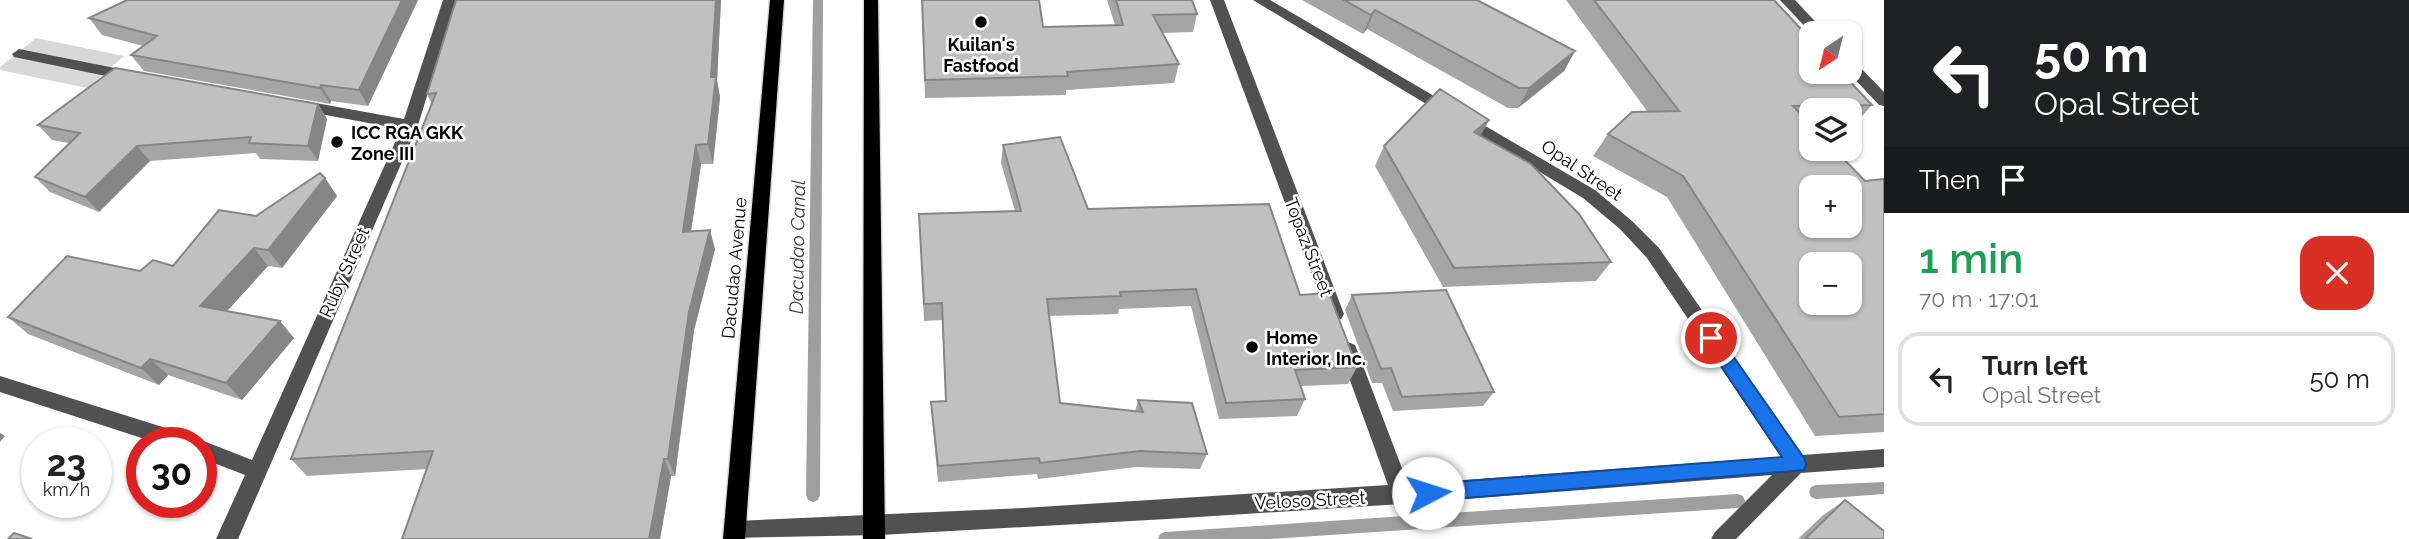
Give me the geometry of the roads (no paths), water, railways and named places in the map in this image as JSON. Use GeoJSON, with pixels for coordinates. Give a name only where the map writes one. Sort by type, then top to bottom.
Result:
{"type":"FeatureCollection","features":[{"type":"Feature","properties":{"kind":"main road","name":"Dacudao Avenue"},"geometry":{"type":"LineString","coordinates":[[735,535],[777,0]]}},
{"type":"Feature","properties":{"kind":"main road"},"geometry":{"type":"LineString","coordinates":[[871,0],[874,533]]}},
{"type":"Feature","properties":{"kind":"street","name":"Ruby Street"},"geometry":{"type":"LineString","coordinates":[[227,539],[255,470],[410,125],[450,0]]}},
{"type":"Feature","properties":{"kind":"street","name":"Topaz Street"},"geometry":{"type":"LineString","coordinates":[[1217,0],[1402,495]]}},
{"type":"Feature","properties":{"kind":"street","name":"Opal Street"},"geometry":{"type":"LineString","coordinates":[[1260,0],[1589,194],[1626,225],[1653,253],[1797,464]]}},
{"type":"Feature","properties":{"kind":"street"},"geometry":{"type":"LineString","coordinates":[[1787,0],[1807,21]]}},
{"type":"Feature","properties":{"kind":"street"},"geometry":{"type":"LineString","coordinates":[[19,54],[148,80]]}},
{"type":"Feature","properties":{"kind":"street"},"geometry":{"type":"LineString","coordinates":[[1862,78],[1883,100]]}},
{"type":"Feature","properties":{"kind":"street"},"geometry":{"type":"LineString","coordinates":[[283,103],[410,125]]}},
{"type":"Feature","properties":{"kind":"street"},"geometry":{"type":"LineString","coordinates":[[0,384],[135,427]]}},
{"type":"Feature","properties":{"kind":"street"},"geometry":{"type":"LineString","coordinates":[[217,455],[255,470]]}},
{"type":"Feature","properties":{"kind":"street","name":"Veloso Street"},"geometry":{"type":"LineString","coordinates":[[735,535],[874,533],[1884,458]]}},
{"type":"Feature","properties":{"kind":"street"},"geometry":{"type":"LineString","coordinates":[[1722,539],[1797,464]]}},
{"type":"Feature","properties":{"kind":"waterway","name":"Dacudao Canal"},"geometry":{"type":"LineString","coordinates":[[813,495],[818,0]]}},
{"type":"Feature","properties":{"kind":"waterway"},"geometry":{"type":"LineString","coordinates":[[1816,492],[1884,488]]}},
{"type":"Feature","properties":{"kind":"waterway"},"geometry":{"type":"LineString","coordinates":[[1165,539],[1738,501]]}},
{"type":"Feature","properties":{"kind":"place","name":"Kuilan's Fastfood"},"geometry":{"type":"Point","coordinates":[981,22]}},
{"type":"Feature","properties":{"kind":"place","name":"ICC RGA GKK Zone III"},"geometry":{"type":"Point","coordinates":[337,142]}},
{"type":"Feature","properties":{"kind":"place","name":"Home Interior, Inc."},"geometry":{"type":"Point","coordinates":[1252,347]}}]}
